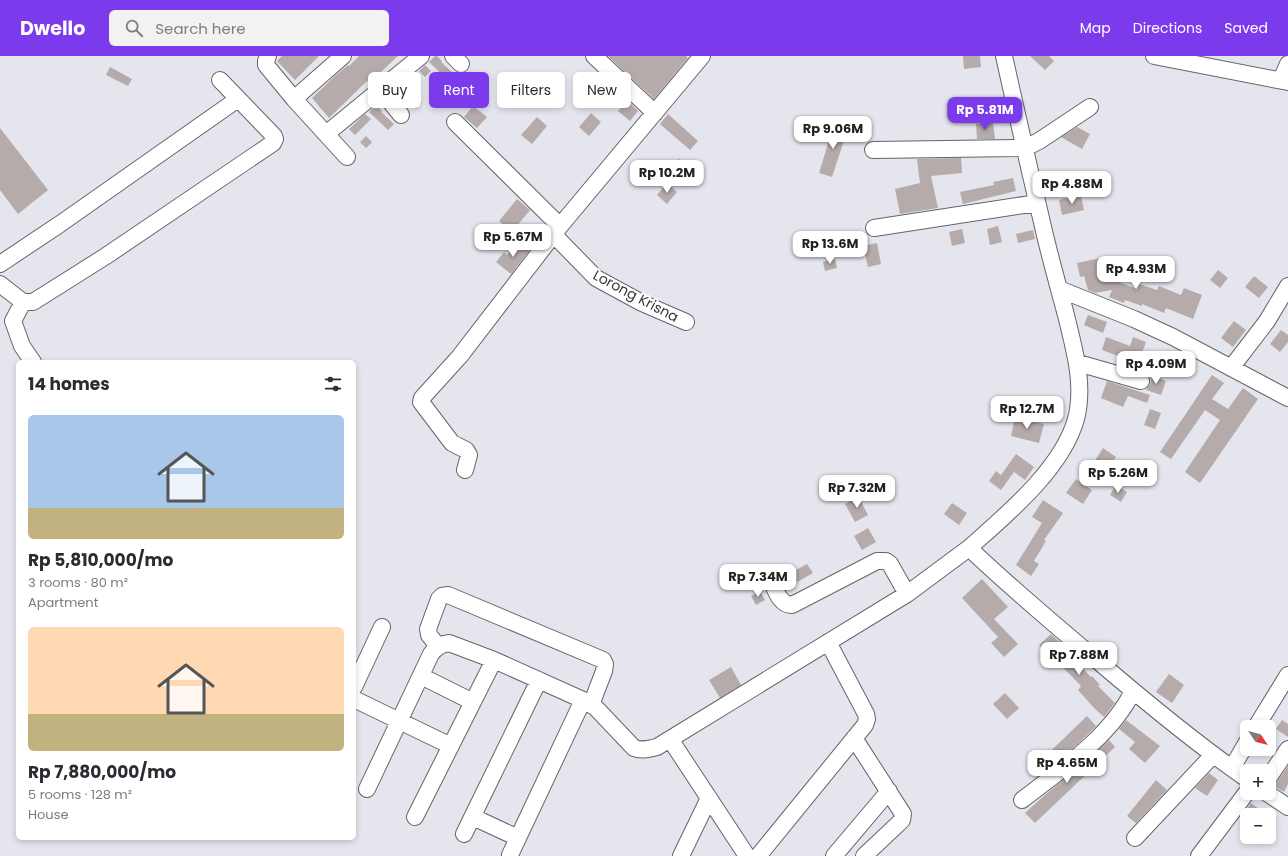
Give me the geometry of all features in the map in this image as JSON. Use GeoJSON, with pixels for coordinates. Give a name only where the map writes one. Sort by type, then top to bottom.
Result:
{"type":"FeatureCollection","features":[{"type":"Feature","properties":{"kind":"street"},"geometry":{"type":"LineString","coordinates":[[268,56],[266,65],[294,99],[347,157]]}},
{"type":"Feature","properties":{"kind":"street"},"geometry":{"type":"LineString","coordinates":[[294,99],[343,56]]}},
{"type":"Feature","properties":{"kind":"street"},"geometry":{"type":"LineString","coordinates":[[402,72],[421,56]]}},
{"type":"Feature","properties":{"kind":"street"},"geometry":{"type":"LineString","coordinates":[[594,56],[655,113]]}},
{"type":"Feature","properties":{"kind":"street"},"geometry":{"type":"LineString","coordinates":[[465,470],[469,455],[468,453],[466,450],[452,443],[421,402],[422,398],[460,356],[557,231],[702,56]]}},
{"type":"Feature","properties":{"kind":"street"},"geometry":{"type":"LineString","coordinates":[[367,789],[431,654],[438,646],[449,643],[494,660],[587,702],[595,707],[634,748],[646,750],[657,747],[907,594],[969,548],[997,523],[1040,480],[1060,453],[1076,418],[1079,388],[1078,363],[1037,203],[1004,56]]}},
{"type":"Feature","properties":{"kind":"street"},"geometry":{"type":"LineString","coordinates":[[1154,56],[1284,81],[1288,64]]}},
{"type":"Feature","properties":{"kind":"street"},"geometry":{"type":"LineString","coordinates":[[0,284],[23,302],[33,302],[273,143],[275,141],[274,136],[220,80]]}},
{"type":"Feature","properties":{"kind":"street"},"geometry":{"type":"LineString","coordinates":[[0,264],[60,224],[238,99]]}},
{"type":"Feature","properties":{"kind":"street"},"geometry":{"type":"LineString","coordinates":[[326,134],[368,100]]}},
{"type":"Feature","properties":{"kind":"street"},"geometry":{"type":"LineString","coordinates":[[873,150],[1025,148],[1039,141],[1090,107]]}},
{"type":"Feature","properties":{"kind":"street"},"geometry":{"type":"LineString","coordinates":[[395,108],[401,115]]}},
{"type":"Feature","properties":{"kind":"street","name":"Lorong Krisna"},"geometry":{"type":"LineString","coordinates":[[455,122],[557,231],[596,278],[652,307],[686,322]]}},
{"type":"Feature","properties":{"kind":"street"},"geometry":{"type":"LineString","coordinates":[[874,228],[1037,203]]}},
{"type":"Feature","properties":{"kind":"street"},"geometry":{"type":"LineString","coordinates":[[1231,368],[1267,321],[1288,286]]}},
{"type":"Feature","properties":{"kind":"street"},"geometry":{"type":"LineString","coordinates":[[1059,289],[1134,319],[1195,348],[1288,398]]}},
{"type":"Feature","properties":{"kind":"street"},"geometry":{"type":"LineString","coordinates":[[23,302],[13,321],[22,346],[32,360]]}},
{"type":"Feature","properties":{"kind":"street"},"geometry":{"type":"LineString","coordinates":[[1078,363],[1141,381]]}},
{"type":"Feature","properties":{"kind":"street"},"geometry":{"type":"LineString","coordinates":[[969,548],[1040,613],[1133,691],[1213,755],[1240,774]]}},
{"type":"Feature","properties":{"kind":"street"},"geometry":{"type":"LineString","coordinates":[[770,578],[781,601],[787,605],[792,605],[882,560],[890,564],[907,594]]}},
{"type":"Feature","properties":{"kind":"street"},"geometry":{"type":"LineString","coordinates":[[438,646],[429,635],[428,629],[439,599],[442,596],[448,595],[603,660],[605,664],[604,672],[587,702],[510,854]]}},
{"type":"Feature","properties":{"kind":"street"},"geometry":{"type":"LineString","coordinates":[[356,683],[382,627]]}},
{"type":"Feature","properties":{"kind":"street"},"geometry":{"type":"LineString","coordinates":[[670,739],[709,798],[753,856],[865,725],[867,719],[866,714],[828,642]]}},
{"type":"Feature","properties":{"kind":"street"},"geometry":{"type":"LineString","coordinates":[[415,817],[494,660]]}},
{"type":"Feature","properties":{"kind":"street"},"geometry":{"type":"LineString","coordinates":[[1260,720],[1288,675]]}},
{"type":"Feature","properties":{"kind":"street"},"geometry":{"type":"LineString","coordinates":[[421,676],[473,702]]}},
{"type":"Feature","properties":{"kind":"street"},"geometry":{"type":"LineString","coordinates":[[464,834],[539,680]]}},
{"type":"Feature","properties":{"kind":"street"},"geometry":{"type":"LineString","coordinates":[[1022,800],[1059,772],[1096,740],[1127,703],[1133,691]]}},
{"type":"Feature","properties":{"kind":"street"},"geometry":{"type":"LineString","coordinates":[[356,700],[451,746]]}},
{"type":"Feature","properties":{"kind":"street"},"geometry":{"type":"LineString","coordinates":[[854,738],[903,814],[902,820],[864,856]]}},
{"type":"Feature","properties":{"kind":"street"},"geometry":{"type":"LineString","coordinates":[[1276,767],[1288,749]]}},
{"type":"Feature","properties":{"kind":"street"},"geometry":{"type":"LineString","coordinates":[[1232,768],[1240,754]]}},
{"type":"Feature","properties":{"kind":"street"},"geometry":{"type":"LineString","coordinates":[[1135,838],[1213,755]]}},
{"type":"Feature","properties":{"kind":"street"},"geometry":{"type":"LineString","coordinates":[[834,856],[889,791]]}},
{"type":"Feature","properties":{"kind":"street"},"geometry":{"type":"LineString","coordinates":[[681,856],[709,798]]}},
{"type":"Feature","properties":{"kind":"street"},"geometry":{"type":"LineString","coordinates":[[1276,799],[1288,807]]}},
{"type":"Feature","properties":{"kind":"street"},"geometry":{"type":"LineString","coordinates":[[1199,856],[1241,800]]}},
{"type":"Feature","properties":{"kind":"street"},"geometry":{"type":"LineString","coordinates":[[473,817],[518,838]]}},
{"type":"Feature","properties":{"kind":"building"},"geometry":{"type":"Polygon","coordinates":[[[282,56],[319,56],[295,80],[277,61],[282,56]]]}},
{"type":"Feature","properties":{"kind":"building"},"geometry":{"type":"Polygon","coordinates":[[[359,56],[398,56],[381,72],[368,72],[368,82],[367,81],[329,118],[312,98],[336,75],[348,65],[349,66],[359,56]]]}},
{"type":"Feature","properties":{"kind":"building"},"geometry":{"type":"Polygon","coordinates":[[[437,56],[452,72],[440,72],[429,62],[437,56]]]}},
{"type":"Feature","properties":{"kind":"building"},"geometry":{"type":"Polygon","coordinates":[[[608,56],[686,56],[688,58],[654,99],[631,78],[631,72],[625,72],[608,56]]]}},
{"type":"Feature","properties":{"kind":"building"},"geometry":{"type":"Polygon","coordinates":[[[963,56],[980,56],[981,67],[964,69],[963,56]]]}},
{"type":"Feature","properties":{"kind":"building"},"geometry":{"type":"Polygon","coordinates":[[[1030,56],[1049,56],[1054,61],[1045,70],[1030,56]]]}},
{"type":"Feature","properties":{"kind":"building"},"geometry":{"type":"Polygon","coordinates":[[[425,65],[431,71],[425,77],[419,71],[425,65]]]}},
{"type":"Feature","properties":{"kind":"building"},"geometry":{"type":"Polygon","coordinates":[[[110,67],[132,79],[128,86],[106,75],[110,67]]]}},
{"type":"Feature","properties":{"kind":"building"},"geometry":{"type":"Polygon","coordinates":[[[631,104],[638,111],[630,121],[618,111],[620,108],[631,108],[631,104]]]}},
{"type":"Feature","properties":{"kind":"building"},"geometry":{"type":"Polygon","coordinates":[[[373,108],[379,108],[382,111],[381,112],[394,124],[388,130],[369,112],[373,108]]]}},
{"type":"Feature","properties":{"kind":"building"},"geometry":{"type":"Polygon","coordinates":[[[471,108],[476,108],[487,117],[477,128],[464,117],[471,108]]]}},
{"type":"Feature","properties":{"kind":"building"},"geometry":{"type":"Polygon","coordinates":[[[591,113],[601,122],[589,136],[579,127],[591,113]]]}},
{"type":"Feature","properties":{"kind":"building"},"geometry":{"type":"Polygon","coordinates":[[[365,114],[371,119],[355,135],[349,129],[365,114]]]}},
{"type":"Feature","properties":{"kind":"building"},"geometry":{"type":"Polygon","coordinates":[[[668,114],[698,141],[690,150],[660,124],[668,114]]]}},
{"type":"Feature","properties":{"kind":"building"},"geometry":{"type":"Polygon","coordinates":[[[537,117],[547,126],[532,144],[521,135],[537,117]]]}},
{"type":"Feature","properties":{"kind":"building"},"geometry":{"type":"Polygon","coordinates":[[[993,122],[995,139],[977,139],[976,124],[993,122]]]}},
{"type":"Feature","properties":{"kind":"building"},"geometry":{"type":"Polygon","coordinates":[[[834,124],[848,128],[832,177],[819,173],[834,124]]]}},
{"type":"Feature","properties":{"kind":"building"},"geometry":{"type":"Polygon","coordinates":[[[1077,127],[1090,134],[1082,149],[1061,137],[1077,127]]]}},
{"type":"Feature","properties":{"kind":"building"},"geometry":{"type":"Polygon","coordinates":[[[0,128],[48,190],[18,214],[0,190],[0,128]]]}},
{"type":"Feature","properties":{"kind":"building"},"geometry":{"type":"Polygon","coordinates":[[[366,136],[372,142],[366,148],[360,142],[366,136]]]}},
{"type":"Feature","properties":{"kind":"building"},"geometry":{"type":"Polygon","coordinates":[[[961,158],[962,173],[931,176],[938,208],[900,214],[895,189],[920,183],[917,159],[961,158]]]}},
{"type":"Feature","properties":{"kind":"building"},"geometry":{"type":"Polygon","coordinates":[[[679,159],[688,167],[676,181],[666,173],[679,159]]]}},
{"type":"Feature","properties":{"kind":"building"},"geometry":{"type":"Polygon","coordinates":[[[1013,178],[1016,191],[963,204],[960,192],[994,185],[993,182],[1013,178]]]}},
{"type":"Feature","properties":{"kind":"building"},"geometry":{"type":"Polygon","coordinates":[[[667,183],[677,192],[667,204],[657,195],[667,183]]]}},
{"type":"Feature","properties":{"kind":"building"},"geometry":{"type":"Polygon","coordinates":[[[1081,195],[1084,210],[1062,215],[1059,200],[1081,195]]]}},
{"type":"Feature","properties":{"kind":"building"},"geometry":{"type":"Polygon","coordinates":[[[517,199],[530,210],[512,232],[499,221],[517,199]]]}},
{"type":"Feature","properties":{"kind":"building"},"geometry":{"type":"Polygon","coordinates":[[[998,226],[1002,242],[990,245],[987,229],[998,226]]]}},
{"type":"Feature","properties":{"kind":"building"},"geometry":{"type":"Polygon","coordinates":[[[962,229],[965,243],[952,246],[949,232],[962,229]]]}},
{"type":"Feature","properties":{"kind":"building"},"geometry":{"type":"Polygon","coordinates":[[[1033,230],[1035,239],[1018,243],[1016,234],[1033,230]]]}},
{"type":"Feature","properties":{"kind":"building"},"geometry":{"type":"Polygon","coordinates":[[[518,242],[529,251],[511,274],[496,262],[504,252],[507,255],[518,242]]]}},
{"type":"Feature","properties":{"kind":"building"},"geometry":{"type":"Polygon","coordinates":[[[877,243],[881,264],[868,267],[863,246],[877,243]]]}},
{"type":"Feature","properties":{"kind":"building"},"geometry":{"type":"Polygon","coordinates":[[[1110,256],[1116,281],[1137,289],[1139,284],[1157,290],[1159,286],[1181,295],[1184,288],[1202,295],[1193,319],[1166,308],[1164,313],[1142,304],[1142,306],[1125,300],[1124,303],[1109,297],[1112,290],[1095,293],[1088,290],[1084,276],[1080,277],[1077,263],[1110,256]]]}},
{"type":"Feature","properties":{"kind":"building"},"geometry":{"type":"Polygon","coordinates":[[[835,259],[837,268],[825,271],[823,262],[835,259]]]}},
{"type":"Feature","properties":{"kind":"building"},"geometry":{"type":"Polygon","coordinates":[[[1218,270],[1228,278],[1220,288],[1210,280],[1218,270]]]}},
{"type":"Feature","properties":{"kind":"building"},"geometry":{"type":"Polygon","coordinates":[[[1254,276],[1268,287],[1259,298],[1245,287],[1254,276]]]}},
{"type":"Feature","properties":{"kind":"building"},"geometry":{"type":"Polygon","coordinates":[[[1088,315],[1107,322],[1103,333],[1084,325],[1088,315]]]}},
{"type":"Feature","properties":{"kind":"building"},"geometry":{"type":"Polygon","coordinates":[[[1234,321],[1246,330],[1233,347],[1221,338],[1234,321]]]}},
{"type":"Feature","properties":{"kind":"building"},"geometry":{"type":"Polygon","coordinates":[[[1281,330],[1288,335],[1288,342],[1280,352],[1270,344],[1281,330]]]}},
{"type":"Feature","properties":{"kind":"building"},"geometry":{"type":"Polygon","coordinates":[[[1106,337],[1130,346],[1133,337],[1146,342],[1140,358],[1143,359],[1140,369],[1124,363],[1126,359],[1102,350],[1106,337]]]}},
{"type":"Feature","properties":{"kind":"building"},"geometry":{"type":"Polygon","coordinates":[[[1152,375],[1166,381],[1161,395],[1146,390],[1150,384],[1152,375]]]}},
{"type":"Feature","properties":{"kind":"building"},"geometry":{"type":"Polygon","coordinates":[[[1212,375],[1224,383],[1212,399],[1228,409],[1243,388],[1258,399],[1200,483],[1185,472],[1220,420],[1205,410],[1171,459],[1160,452],[1212,375]]]}},
{"type":"Feature","properties":{"kind":"building"},"geometry":{"type":"Polygon","coordinates":[[[1107,381],[1150,395],[1147,403],[1128,396],[1123,407],[1101,398],[1107,381]]]}},
{"type":"Feature","properties":{"kind":"building"},"geometry":{"type":"Polygon","coordinates":[[[1150,409],[1161,413],[1155,429],[1144,425],[1150,409]]]}},
{"type":"Feature","properties":{"kind":"building"},"geometry":{"type":"Polygon","coordinates":[[[1015,417],[1044,424],[1039,443],[1011,436],[1015,417]]]}},
{"type":"Feature","properties":{"kind":"building"},"geometry":{"type":"Polygon","coordinates":[[[1103,448],[1116,457],[1111,464],[1122,471],[1117,478],[1094,462],[1103,448]]]}},
{"type":"Feature","properties":{"kind":"building"},"geometry":{"type":"Polygon","coordinates":[[[1016,454],[1034,467],[1025,480],[1014,472],[1001,490],[989,481],[996,471],[1001,475],[1016,454]]]}},
{"type":"Feature","properties":{"kind":"building"},"geometry":{"type":"Polygon","coordinates":[[[1076,479],[1092,490],[1083,504],[1066,493],[1076,479]]]}},
{"type":"Feature","properties":{"kind":"building"},"geometry":{"type":"Polygon","coordinates":[[[1116,485],[1127,492],[1121,502],[1110,495],[1116,485]]]}},
{"type":"Feature","properties":{"kind":"building"},"geometry":{"type":"Polygon","coordinates":[[[858,496],[868,515],[855,522],[845,504],[858,496]]]}},
{"type":"Feature","properties":{"kind":"building"},"geometry":{"type":"Polygon","coordinates":[[[1043,500],[1063,513],[1044,540],[1046,541],[1034,561],[1039,564],[1031,576],[1016,565],[1042,523],[1032,517],[1043,500]]]}},
{"type":"Feature","properties":{"kind":"building"},"geometry":{"type":"Polygon","coordinates":[[[952,503],[967,513],[959,525],[944,514],[952,503]]]}},
{"type":"Feature","properties":{"kind":"building"},"geometry":{"type":"Polygon","coordinates":[[[868,528],[876,542],[862,550],[854,536],[868,528]]]}},
{"type":"Feature","properties":{"kind":"building"},"geometry":{"type":"Polygon","coordinates":[[[807,564],[813,573],[786,590],[780,577],[786,574],[787,575],[807,564]]]}},
{"type":"Feature","properties":{"kind":"building"},"geometry":{"type":"Polygon","coordinates":[[[982,579],[1008,607],[994,619],[1018,644],[1004,657],[991,643],[998,637],[962,598],[982,579]]]}},
{"type":"Feature","properties":{"kind":"building"},"geometry":{"type":"Polygon","coordinates":[[[760,591],[765,600],[756,605],[751,596],[760,591]]]}},
{"type":"Feature","properties":{"kind":"building"},"geometry":{"type":"Polygon","coordinates":[[[1051,634],[1065,647],[1063,649],[1091,677],[1092,676],[1100,685],[1098,686],[1115,703],[1104,717],[1078,690],[1081,686],[1039,645],[1051,634]]]}},
{"type":"Feature","properties":{"kind":"building"},"geometry":{"type":"Polygon","coordinates":[[[731,667],[741,685],[720,698],[709,680],[731,667]]]}},
{"type":"Feature","properties":{"kind":"building"},"geometry":{"type":"Polygon","coordinates":[[[1169,674],[1184,685],[1172,703],[1156,692],[1169,674]]]}},
{"type":"Feature","properties":{"kind":"building"},"geometry":{"type":"Polygon","coordinates":[[[1005,693],[1019,708],[1007,719],[993,704],[1005,693]]]}},
{"type":"Feature","properties":{"kind":"building"},"geometry":{"type":"Polygon","coordinates":[[[1087,716],[1096,726],[1078,744],[1039,775],[1033,768],[1087,716]]]}},
{"type":"Feature","properties":{"kind":"building"},"geometry":{"type":"Polygon","coordinates":[[[1126,720],[1160,746],[1145,763],[1129,749],[1135,742],[1119,729],[1126,720]]]}},
{"type":"Feature","properties":{"kind":"building"},"geometry":{"type":"Polygon","coordinates":[[[1282,720],[1288,724],[1288,737],[1276,729],[1282,720]]]}},
{"type":"Feature","properties":{"kind":"building"},"geometry":{"type":"Polygon","coordinates":[[[1109,740],[1115,747],[1035,823],[1025,813],[1090,758],[1109,740]]]}},
{"type":"Feature","properties":{"kind":"building"},"geometry":{"type":"Polygon","coordinates":[[[1288,766],[1288,784],[1284,792],[1276,787],[1276,783],[1288,766]]]}},
{"type":"Feature","properties":{"kind":"building"},"geometry":{"type":"Polygon","coordinates":[[[1209,773],[1218,780],[1207,796],[1195,788],[1209,773]]]}},
{"type":"Feature","properties":{"kind":"building"},"geometry":{"type":"Polygon","coordinates":[[[1156,780],[1167,790],[1136,823],[1127,816],[1156,780]]]}},
{"type":"Feature","properties":{"kind":"building"},"geometry":{"type":"Polygon","coordinates":[[[1251,803],[1258,808],[1247,808],[1251,803]]]}}]}
